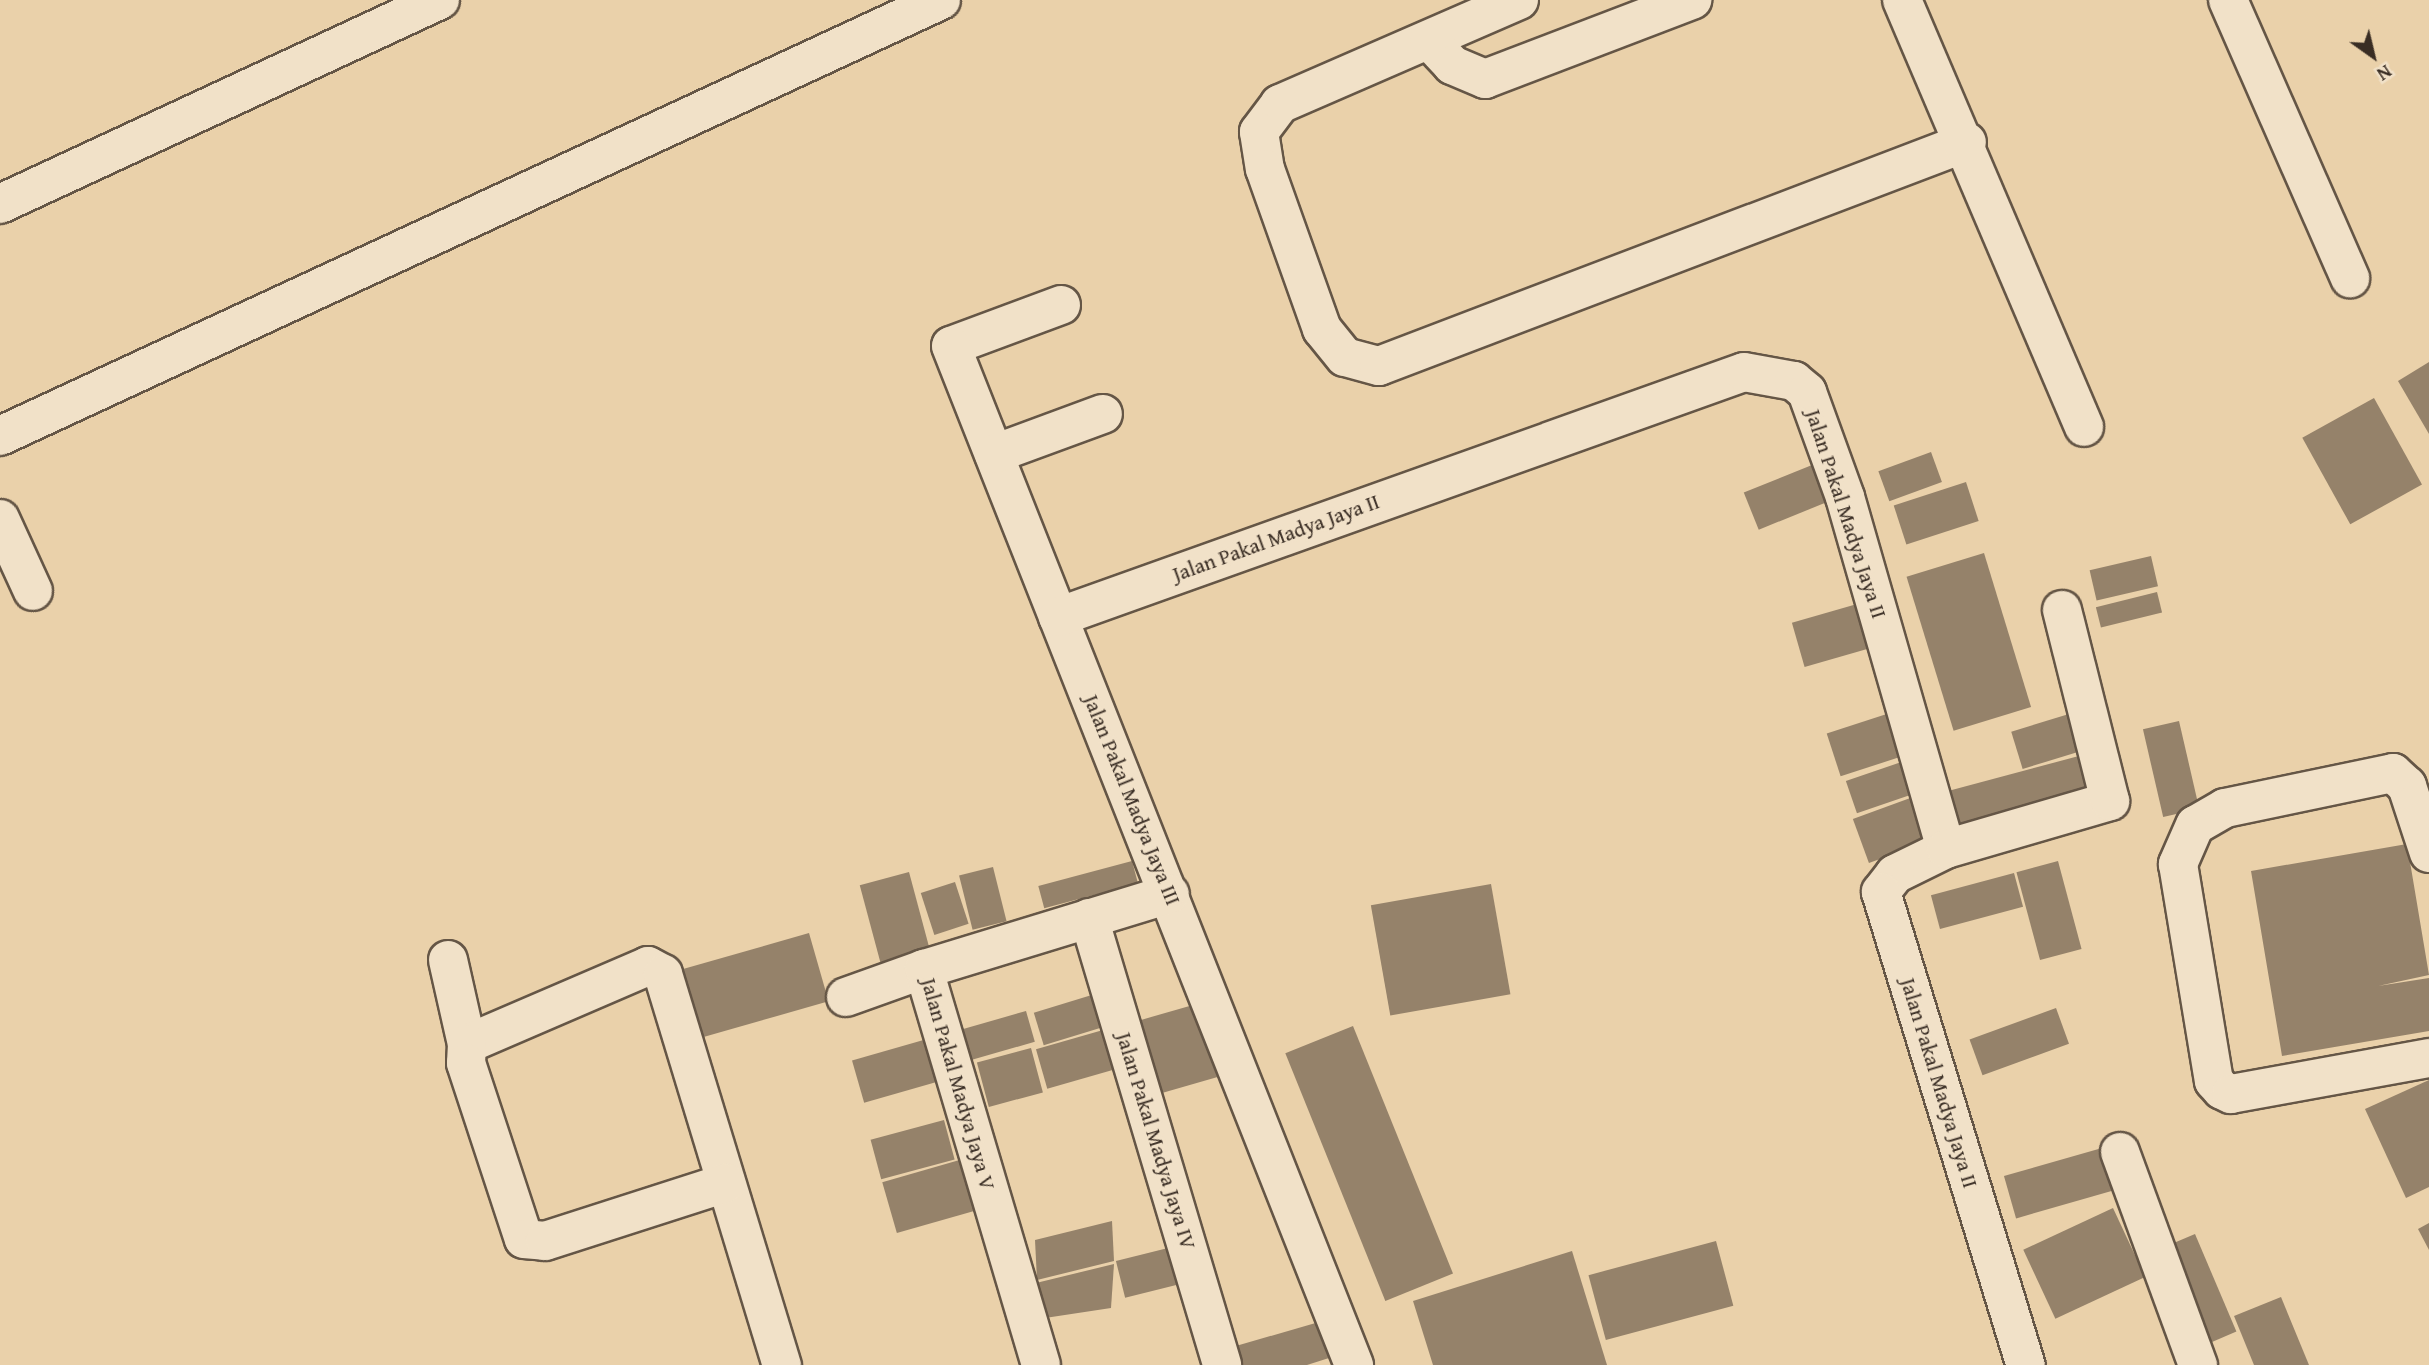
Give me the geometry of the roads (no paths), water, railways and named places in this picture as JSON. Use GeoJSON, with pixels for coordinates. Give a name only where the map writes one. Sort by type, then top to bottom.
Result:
{"type":"FeatureCollection","features":[{"type":"Feature","properties":{"kind":"street"},"geometry":{"type":"LineString","coordinates":[[0,204],[440,0]]}},
{"type":"Feature","properties":{"kind":"street"},"geometry":{"type":"LineString","coordinates":[[0,436],[879,13],[941,0]]}},
{"type":"Feature","properties":{"kind":"street"},"geometry":{"type":"LineString","coordinates":[[1519,0],[1280,104],[1259,132],[1265,169],[1322,329],[1345,357],[1379,366],[1967,142]]}},
{"type":"Feature","properties":{"kind":"street"},"geometry":{"type":"LineString","coordinates":[[1429,40],[1452,65],[1485,79],[1692,0]]}},
{"type":"Feature","properties":{"kind":"street"},"geometry":{"type":"LineString","coordinates":[[1902,0],[1967,142],[2084,427]]}},
{"type":"Feature","properties":{"kind":"street"},"geometry":{"type":"LineString","coordinates":[[2228,0],[2350,278]]}},
{"type":"Feature","properties":{"kind":"street","name":"Jalan Pakal Madya Jaya III"},"geometry":{"type":"LineString","coordinates":[[1061,305],[951,346],[1170,894],[1354,1365]]}},
{"type":"Feature","properties":{"kind":"street","name":"Jalan Pakal Madya Jaya II"},"geometry":{"type":"LineString","coordinates":[[1058,617],[1744,372],[1776,375],[1807,392],[1946,849],[1895,874],[1881,892],[2026,1365]]}},
{"type":"Feature","properties":{"kind":"street"},"geometry":{"type":"LineString","coordinates":[[994,454],[1103,414]]}},
{"type":"Feature","properties":{"kind":"street"},"geometry":{"type":"LineString","coordinates":[[0,519],[33,591]]}},
{"type":"Feature","properties":{"kind":"street"},"geometry":{"type":"LineString","coordinates":[[1946,849],[2110,801],[2063,610]]}},
{"type":"Feature","properties":{"kind":"street"},"geometry":{"type":"LineString","coordinates":[[2429,853],[2407,786],[2393,773],[2225,808],[2195,825],[2178,864],[2214,1080],[2222,1090],[2231,1094],[2429,1058]]}},
{"type":"Feature","properties":{"kind":"street","name":"Jalan Pakal Madya Jaya V"},"geometry":{"type":"LineString","coordinates":[[1041,1365],[924,970],[1170,894]]}},
{"type":"Feature","properties":{"kind":"street","name":"Jalan Pakal Madya Jaya IV"},"geometry":{"type":"LineString","coordinates":[[1089,918],[1222,1365]]}},
{"type":"Feature","properties":{"kind":"street"},"geometry":{"type":"LineString","coordinates":[[448,960],[467,1044],[466,1063],[524,1239],[545,1241],[726,1183]]}},
{"type":"Feature","properties":{"kind":"street"},"geometry":{"type":"LineString","coordinates":[[467,1044],[648,967],[670,987],[782,1365]]}},
{"type":"Feature","properties":{"kind":"street"},"geometry":{"type":"LineString","coordinates":[[846,997],[924,970]]}},
{"type":"Feature","properties":{"kind":"street"},"geometry":{"type":"LineString","coordinates":[[2120,1152],[2198,1365]]}}]}
